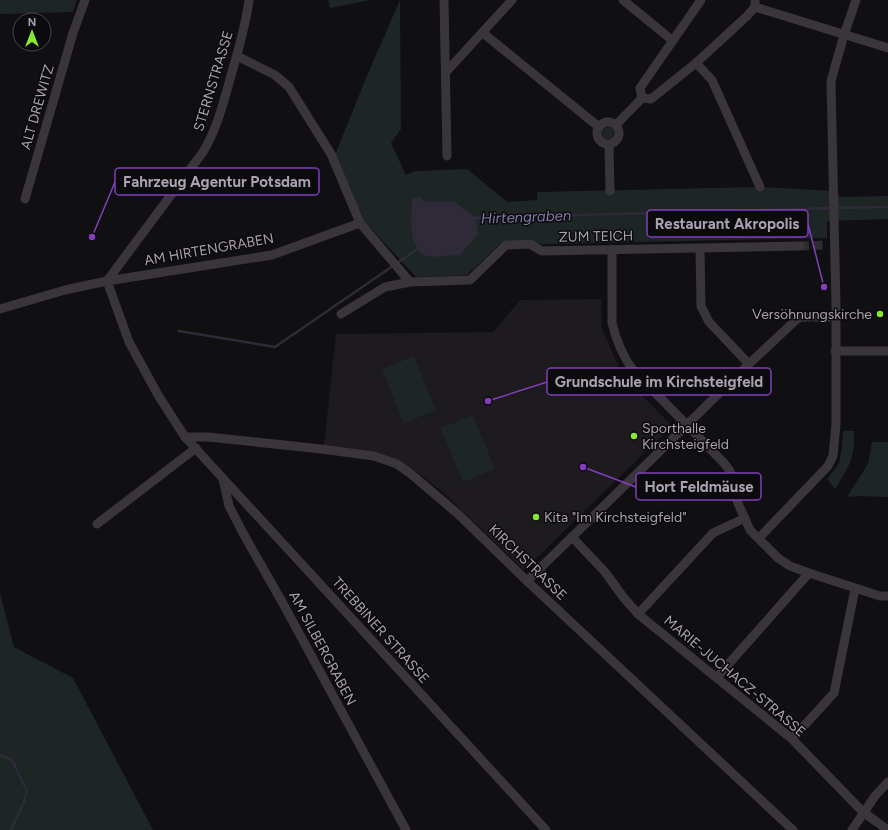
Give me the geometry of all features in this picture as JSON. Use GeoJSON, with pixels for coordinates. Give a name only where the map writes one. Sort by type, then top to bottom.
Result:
{"type":"FeatureCollection","features":[{"type":"Feature","properties":{"kind":"street","name":"ALT DREWITZ"},"geometry":{"type":"LineString","coordinates":[[25,199],[73,33],[85,0]]}},
{"type":"Feature","properties":{"kind":"street","name":"STERNSTRASSE"},"geometry":{"type":"LineString","coordinates":[[107,281],[203,152],[211,139],[219,121],[237,56],[249,0]]}},
{"type":"Feature","properties":{"kind":"street"},"geometry":{"type":"LineString","coordinates":[[444,0],[447,156]]}},
{"type":"Feature","properties":{"kind":"street"},"geometry":{"type":"LineString","coordinates":[[446,72],[512,0]]}},
{"type":"Feature","properties":{"kind":"street"},"geometry":{"type":"LineString","coordinates":[[623,0],[673,40]]}},
{"type":"Feature","properties":{"kind":"street"},"geometry":{"type":"LineString","coordinates":[[642,98],[640,88],[701,0]]}},
{"type":"Feature","properties":{"kind":"street"},"geometry":{"type":"LineString","coordinates":[[759,538],[828,466],[833,456],[836,424],[836,351],[831,245],[834,220],[834,201],[831,81],[856,0]]}},
{"type":"Feature","properties":{"kind":"street"},"geometry":{"type":"LineString","coordinates":[[642,98],[651,99],[696,63],[747,16],[755,3],[844,35],[888,48]]}},
{"type":"Feature","properties":{"kind":"street"},"geometry":{"type":"LineString","coordinates":[[483,33],[600,127]]}},
{"type":"Feature","properties":{"kind":"street"},"geometry":{"type":"LineString","coordinates":[[237,56],[275,75],[289,87],[331,154],[360,223],[410,282]]}},
{"type":"Feature","properties":{"kind":"street"},"geometry":{"type":"LineString","coordinates":[[696,63],[712,80],[760,187]]}},
{"type":"Feature","properties":{"kind":"street"},"geometry":{"type":"LineString","coordinates":[[616,125],[642,98]]}},
{"type":"Feature","properties":{"kind":"street"},"geometry":{"type":"LineString","coordinates":[[609,122],[616,125],[619,131],[619,138],[615,142],[609,145],[599,140],[597,132],[600,127],[609,122]]}},
{"type":"Feature","properties":{"kind":"street"},"geometry":{"type":"LineString","coordinates":[[609,145],[610,191]]}},
{"type":"Feature","properties":{"kind":"street","name":"AM HIRTENGRABEN"},"geometry":{"type":"LineString","coordinates":[[0,310],[66,290],[107,281],[272,255],[360,223]]}},
{"type":"Feature","properties":{"kind":"street","name":"ZUM TEICH"},"geometry":{"type":"LineString","coordinates":[[341,314],[385,287],[410,282],[470,280],[506,244],[530,244],[542,251],[800,246]]}},
{"type":"Feature","properties":{"kind":"street"},"geometry":{"type":"LineString","coordinates":[[700,248],[701,306],[709,322],[749,364]]}},
{"type":"Feature","properties":{"kind":"street"},"geometry":{"type":"LineString","coordinates":[[612,250],[612,323],[627,362],[730,471],[737,501],[750,530],[784,563],[790,566],[855,589],[880,596],[888,596]]}},
{"type":"Feature","properties":{"kind":"street","name":"TREBBINER STRASSE"},"geometry":{"type":"LineString","coordinates":[[107,281],[129,342],[158,395],[186,437],[546,830]]}},
{"type":"Feature","properties":{"kind":"street"},"geometry":{"type":"LineString","coordinates":[[527,581],[798,318],[835,317]]}},
{"type":"Feature","properties":{"kind":"street"},"geometry":{"type":"LineString","coordinates":[[836,351],[888,351]]}},
{"type":"Feature","properties":{"kind":"street","name":"KIRCHSTRASSE"},"geometry":{"type":"LineString","coordinates":[[186,437],[208,437],[321,449],[374,456],[396,464],[411,474],[458,514],[527,581],[793,830]]}},
{"type":"Feature","properties":{"kind":"street"},"geometry":{"type":"LineString","coordinates":[[97,524],[196,448]]}},
{"type":"Feature","properties":{"kind":"street","name":"AM SILBERGRABEN"},"geometry":{"type":"LineString","coordinates":[[223,477],[229,506],[244,535],[406,830]]}},
{"type":"Feature","properties":{"kind":"street"},"geometry":{"type":"LineString","coordinates":[[638,614],[713,533],[745,518]]}},
{"type":"Feature","properties":{"kind":"street","name":"MARIE-JUCHACZ-STRASSE"},"geometry":{"type":"LineString","coordinates":[[572,537],[605,572],[638,614],[792,739],[863,812],[888,830]]}},
{"type":"Feature","properties":{"kind":"street"},"geometry":{"type":"LineString","coordinates":[[717,678],[809,573]]}},
{"type":"Feature","properties":{"kind":"street"},"geometry":{"type":"LineString","coordinates":[[792,739],[834,693],[855,589]]}},
{"type":"Feature","properties":{"kind":"street"},"geometry":{"type":"LineString","coordinates":[[852,830],[875,796],[888,782]]}},
{"type":"Feature","properties":{"kind":"shaded area"},"geometry":{"type":"Polygon","coordinates":[[[0,0],[77,0],[73,12],[12,12],[12,14],[0,14],[0,0]]]}},
{"type":"Feature","properties":{"kind":"shaded area"},"geometry":{"type":"Polygon","coordinates":[[[328,0],[371,0],[330,8],[328,0]]]}},
{"type":"Feature","properties":{"kind":"shaded area"},"geometry":{"type":"Polygon","coordinates":[[[400,0],[401,129],[391,143],[406,175],[415,171],[467,169],[507,202],[537,200],[537,192],[760,187],[833,191],[841,197],[888,196],[888,219],[827,221],[827,238],[542,244],[523,240],[503,241],[467,275],[416,277],[364,221],[335,155],[400,0]]]}},
{"type":"Feature","properties":{"kind":"shaded area"},"geometry":{"type":"Polygon","coordinates":[[[606,127],[610,127],[614,133],[610,139],[606,139],[602,135],[602,131],[606,127]]]}},
{"type":"Feature","properties":{"kind":"shaded area"},"geometry":{"type":"Polygon","coordinates":[[[420,197],[426,202],[453,201],[476,217],[478,234],[460,255],[429,257],[420,252],[413,238],[411,214],[412,199],[420,197]]]}},
{"type":"Feature","properties":{"kind":"shaded area"},"geometry":{"type":"Polygon","coordinates":[[[601,299],[602,328],[622,375],[672,426],[524,570],[444,493],[417,472],[397,460],[377,452],[324,445],[336,334],[493,332],[520,300],[601,299]]]}},
{"type":"Feature","properties":{"kind":"shaded area"},"geometry":{"type":"Polygon","coordinates":[[[414,356],[436,410],[404,423],[382,369],[414,356]]]}},
{"type":"Feature","properties":{"kind":"shaded area"},"geometry":{"type":"Polygon","coordinates":[[[473,415],[495,469],[463,482],[441,428],[473,415]]]}},
{"type":"Feature","properties":{"kind":"shaded area"},"geometry":{"type":"Polygon","coordinates":[[[843,431],[854,431],[854,448],[844,475],[835,489],[827,479],[839,464],[843,431]]]}},
{"type":"Feature","properties":{"kind":"shaded area"},"geometry":{"type":"Polygon","coordinates":[[[872,442],[888,442],[888,497],[847,497],[868,464],[872,442]]]}},
{"type":"Feature","properties":{"kind":"shaded area"},"geometry":{"type":"Polygon","coordinates":[[[0,593],[14,647],[73,678],[153,830],[0,830],[0,593]]]}},
{"type":"Feature","properties":{"kind":"waterway","name":"Hirtengraben"},"geometry":{"type":"LineString","coordinates":[[836,208],[888,207]]}},
{"type":"Feature","properties":{"kind":"waterway","name":"Hirtengraben"},"geometry":{"type":"LineString","coordinates":[[474,218],[831,208]]}},
{"type":"Feature","properties":{"kind":"waterway","name":"Hirtengraben"},"geometry":{"type":"LineString","coordinates":[[179,331],[275,347],[419,248]]}},
{"type":"Feature","properties":{"kind":"waterway"},"geometry":{"type":"LineString","coordinates":[[0,755],[12,760],[27,791],[24,802],[11,830]]}},
{"type":"Feature","properties":{"kind":"tunnel"},"geometry":{"type":"LineString","coordinates":[[800,246],[827,245]]}},
{"type":"Feature","properties":{"kind":"place","name":"Fahrzeug Agentur Potsdam"},"geometry":{"type":"Point","coordinates":[92,237]}},
{"type":"Feature","properties":{"kind":"place","name":"Restaurant Akropolis"},"geometry":{"type":"Point","coordinates":[824,287]}},
{"type":"Feature","properties":{"kind":"place","name":"Versöhnungskirche"},"geometry":{"type":"Point","coordinates":[880,314]}},
{"type":"Feature","properties":{"kind":"place","name":"Grundschule im Kirchsteigfeld"},"geometry":{"type":"Point","coordinates":[488,401]}},
{"type":"Feature","properties":{"kind":"place","name":"Sporthalle Kirchsteigfeld"},"geometry":{"type":"Point","coordinates":[634,436]}},
{"type":"Feature","properties":{"kind":"place","name":"Hort Feldmäuse"},"geometry":{"type":"Point","coordinates":[583,467]}},
{"type":"Feature","properties":{"kind":"place","name":"Kita \"Im Kirchsteigfeld\""},"geometry":{"type":"Point","coordinates":[536,517]}}]}
